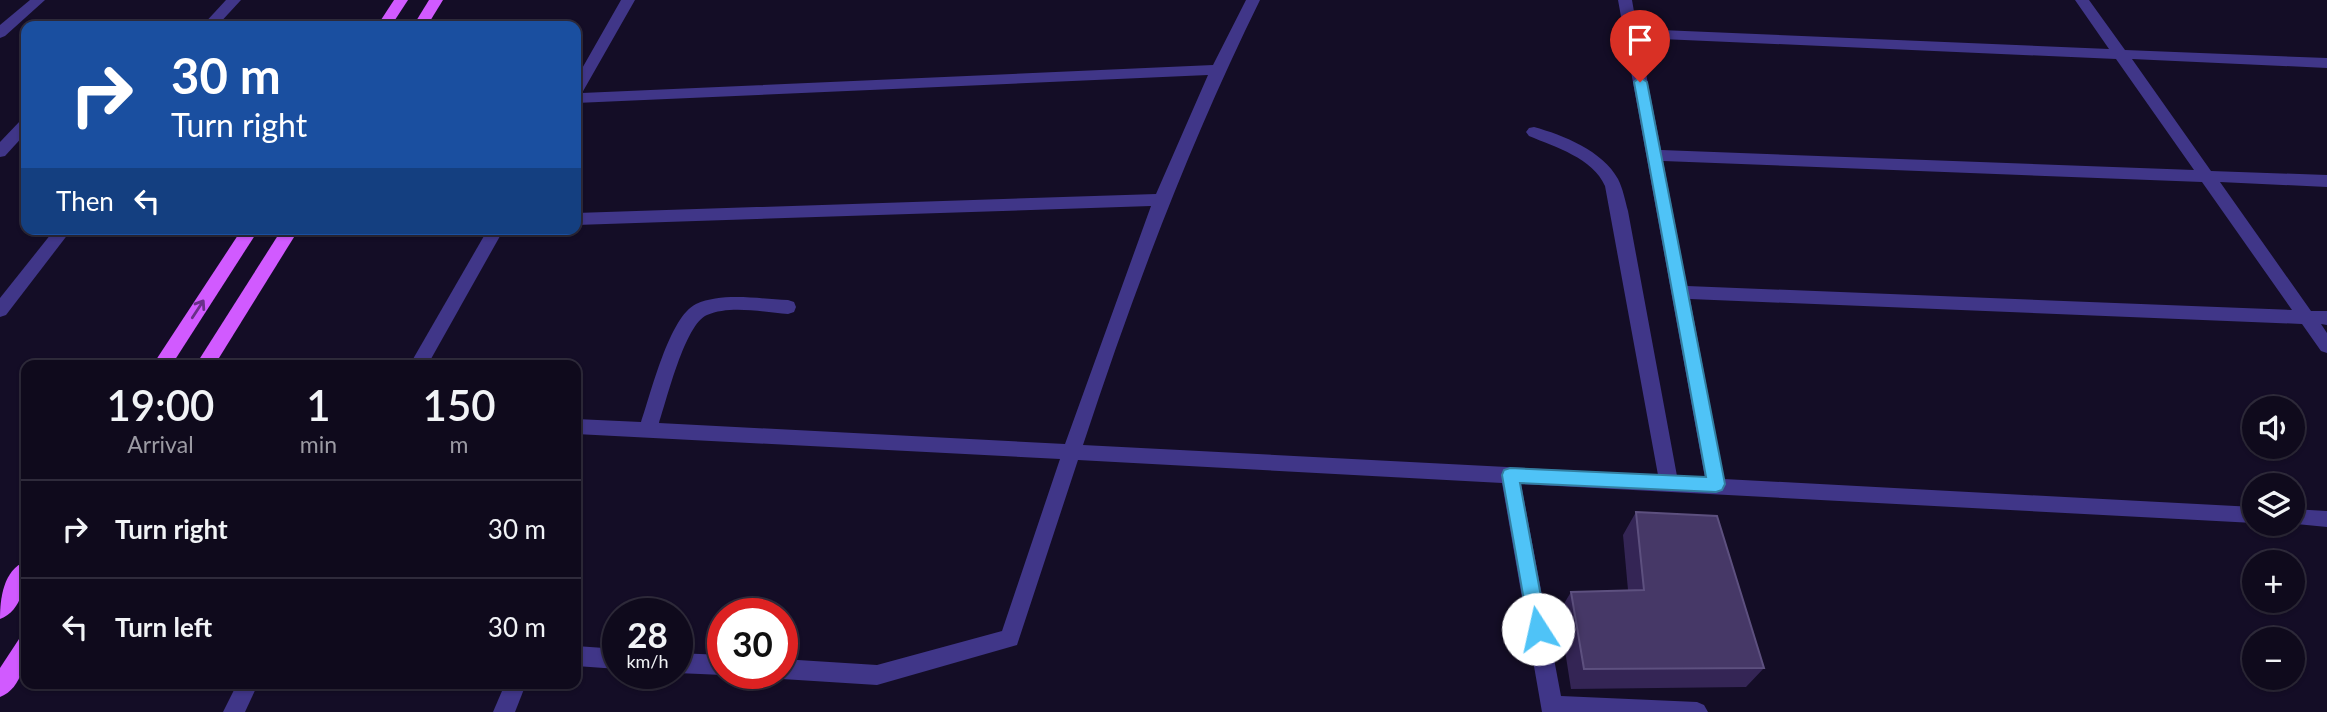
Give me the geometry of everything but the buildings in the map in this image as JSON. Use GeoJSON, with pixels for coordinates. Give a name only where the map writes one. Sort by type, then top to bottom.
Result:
{"type":"FeatureCollection","features":[{"type":"Feature","properties":{"kind":"main road"},"geometry":{"type":"LineString","coordinates":[[387,21],[401,0]]}},
{"type":"Feature","properties":{"kind":"main road"},"geometry":{"type":"LineString","coordinates":[[423,21],[436,0]]}},
{"type":"Feature","properties":{"kind":"main road"},"geometry":{"type":"LineString","coordinates":[[165,360],[247,235]]}},
{"type":"Feature","properties":{"kind":"main road"},"geometry":{"type":"LineString","coordinates":[[208,360],[287,235]]}},
{"type":"Feature","properties":{"kind":"main road"},"geometry":{"type":"LineString","coordinates":[[0,610],[21,578]]}},
{"type":"Feature","properties":{"kind":"main road"},"geometry":{"type":"LineString","coordinates":[[0,687],[21,654]]}},
{"type":"Feature","properties":{"kind":"street"},"geometry":{"type":"LineString","coordinates":[[0,33],[38,0]]}},
{"type":"Feature","properties":{"kind":"street"},"geometry":{"type":"LineString","coordinates":[[214,21],[234,0]]}},
{"type":"Feature","properties":{"kind":"street"},"geometry":{"type":"LineString","coordinates":[[581,82],[628,0]]}},
{"type":"Feature","properties":{"kind":"street"},"geometry":{"type":"LineString","coordinates":[[798,670],[877,675],[1010,638],[1160,200],[1216,70],[1253,0]]}},
{"type":"Feature","properties":{"kind":"street"},"geometry":{"type":"LineString","coordinates":[[1625,0],[1716,484]]}},
{"type":"Feature","properties":{"kind":"street"},"geometry":{"type":"LineString","coordinates":[[2082,0],[2327,346]]}},
{"type":"Feature","properties":{"kind":"street"},"geometry":{"type":"LineString","coordinates":[[1631,33],[2327,63]]}},
{"type":"Feature","properties":{"kind":"street"},"geometry":{"type":"LineString","coordinates":[[581,98],[1216,70]]}},
{"type":"Feature","properties":{"kind":"street"},"geometry":{"type":"LineString","coordinates":[[0,152],[21,129]]}},
{"type":"Feature","properties":{"kind":"street"},"geometry":{"type":"LineString","coordinates":[[1534,132],[1573,149],[1598,165],[1611,180],[1620,211],[1669,482]]}},
{"type":"Feature","properties":{"kind":"street"},"geometry":{"type":"LineString","coordinates":[[1655,155],[2327,181]]}},
{"type":"Feature","properties":{"kind":"street"},"geometry":{"type":"LineString","coordinates":[[581,219],[1160,200]]}},
{"type":"Feature","properties":{"kind":"street"},"geometry":{"type":"LineString","coordinates":[[0,310],[59,235]]}},
{"type":"Feature","properties":{"kind":"street"},"geometry":{"type":"LineString","coordinates":[[421,360],[493,235]]}},
{"type":"Feature","properties":{"kind":"street"},"geometry":{"type":"LineString","coordinates":[[1681,292],[2327,318]]}},
{"type":"Feature","properties":{"kind":"street"},"geometry":{"type":"LineString","coordinates":[[647,430],[683,328],[699,310],[725,304],[788,307]]}},
{"type":"Feature","properties":{"kind":"street"},"geometry":{"type":"LineString","coordinates":[[581,426],[1716,484],[2242,514]]}},
{"type":"Feature","properties":{"kind":"street"},"geometry":{"type":"LineString","coordinates":[[1510,475],[1553,709],[1697,712]]}},
{"type":"Feature","properties":{"kind":"street"},"geometry":{"type":"LineString","coordinates":[[2305,518],[2327,519]]}},
{"type":"Feature","properties":{"kind":"street"},"geometry":{"type":"LineString","coordinates":[[581,656],[602,658]]}},
{"type":"Feature","properties":{"kind":"street"},"geometry":{"type":"LineString","coordinates":[[234,712],[246,689]]}},
{"type":"Feature","properties":{"kind":"street"},"geometry":{"type":"LineString","coordinates":[[504,712],[514,689]]}},
{"type":"Feature","properties":{"kind":"route"},"geometry":{"type":"LineString","coordinates":[[1538,629],[1510,475],[1716,484],[1640,82]]}}]}
